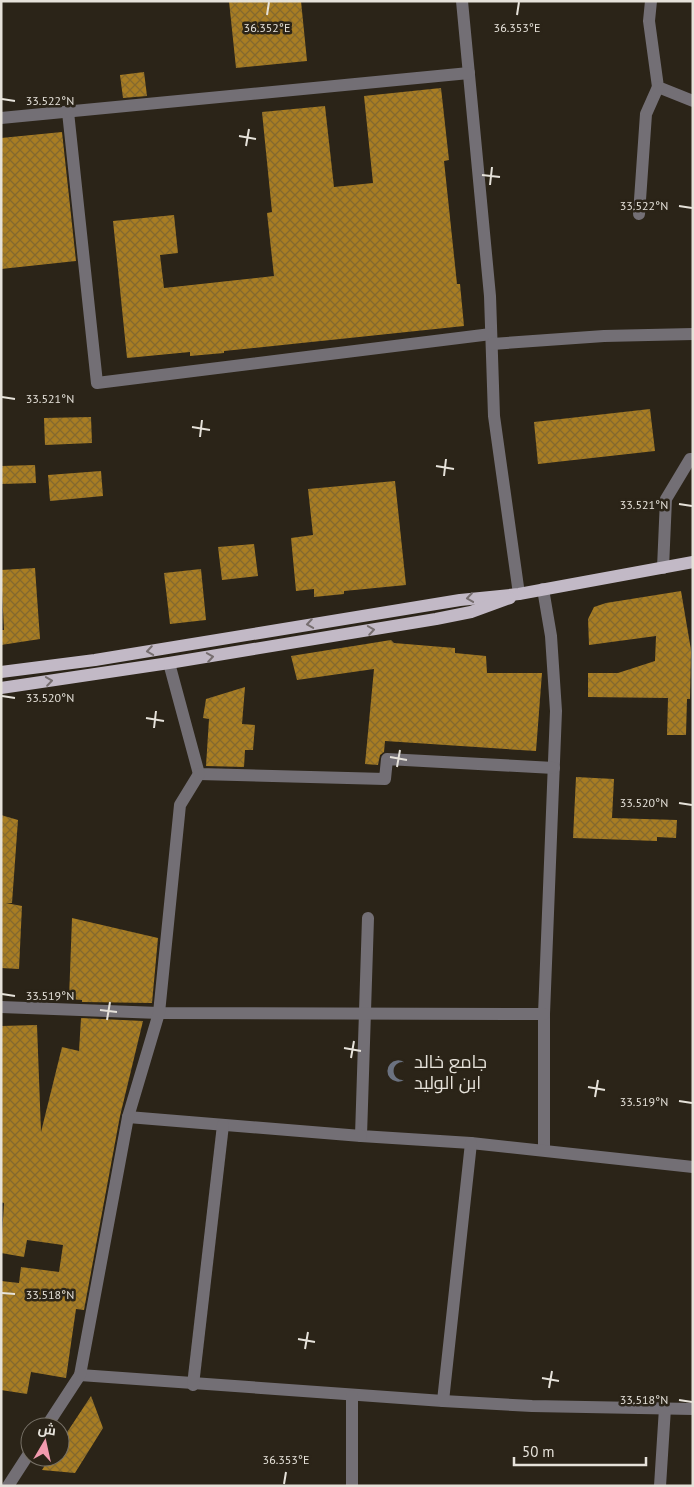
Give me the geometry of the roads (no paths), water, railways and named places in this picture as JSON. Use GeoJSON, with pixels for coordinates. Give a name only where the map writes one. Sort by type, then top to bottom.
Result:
{"type":"FeatureCollection","features":[{"type":"Feature","properties":{"kind":"main road"},"geometry":{"type":"LineString","coordinates":[[1,672],[95,660],[467,599],[519,594],[693,562]]}},
{"type":"Feature","properties":{"kind":"main road"},"geometry":{"type":"LineString","coordinates":[[1,688],[169,663],[471,612],[519,594]]}},
{"type":"Feature","properties":{"kind":"street"},"geometry":{"type":"LineString","coordinates":[[462,1],[490,296],[494,416],[519,594]]}},
{"type":"Feature","properties":{"kind":"street"},"geometry":{"type":"LineString","coordinates":[[639,214],[646,114],[658,87],[649,20],[650,1]]}},
{"type":"Feature","properties":{"kind":"street"},"geometry":{"type":"LineString","coordinates":[[1,118],[469,73]]}},
{"type":"Feature","properties":{"kind":"street"},"geometry":{"type":"LineString","coordinates":[[658,87],[693,101]]}},
{"type":"Feature","properties":{"kind":"street"},"geometry":{"type":"LineString","coordinates":[[68,112],[97,383],[492,339],[693,334]]}},
{"type":"Feature","properties":{"kind":"street"},"geometry":{"type":"LineString","coordinates":[[662,568],[666,499],[690,459],[693,459]]}},
{"type":"Feature","properties":{"kind":"street"},"geometry":{"type":"LineString","coordinates":[[543,589],[551,636],[556,711],[544,1014],[544,1150]]}},
{"type":"Feature","properties":{"kind":"street"},"geometry":{"type":"LineString","coordinates":[[53,1417],[80,1375],[128,1117],[159,1013],[180,805],[199,774],[169,663]]}},
{"type":"Feature","properties":{"kind":"street"},"geometry":{"type":"LineString","coordinates":[[199,774],[385,779],[387,759],[554,768]]}},
{"type":"Feature","properties":{"kind":"street"},"geometry":{"type":"LineString","coordinates":[[361,1136],[368,918]]}},
{"type":"Feature","properties":{"kind":"street"},"geometry":{"type":"LineString","coordinates":[[1,1007],[159,1013],[544,1014]]}},
{"type":"Feature","properties":{"kind":"street"},"geometry":{"type":"LineString","coordinates":[[128,1117],[544,1150],[693,1166]]}},
{"type":"Feature","properties":{"kind":"street"},"geometry":{"type":"LineString","coordinates":[[193,1384],[223,1125]]}},
{"type":"Feature","properties":{"kind":"street"},"geometry":{"type":"LineString","coordinates":[[443,1401],[471,1144]]}},
{"type":"Feature","properties":{"kind":"street"},"geometry":{"type":"LineString","coordinates":[[80,1375],[352,1396],[532,1406],[693,1409]]}},
{"type":"Feature","properties":{"kind":"street"},"geometry":{"type":"LineString","coordinates":[[352,1396],[352,1486]]}},
{"type":"Feature","properties":{"kind":"street"},"geometry":{"type":"LineString","coordinates":[[660,1486],[665,1408]]}},
{"type":"Feature","properties":{"kind":"street"},"geometry":{"type":"LineString","coordinates":[[8,1486],[20,1467]]}},
{"type":"Feature","properties":{"kind":"place","name":"جامع خالد ابن الوليد"},"geometry":{"type":"Point","coordinates":[398,1071]}}]}
